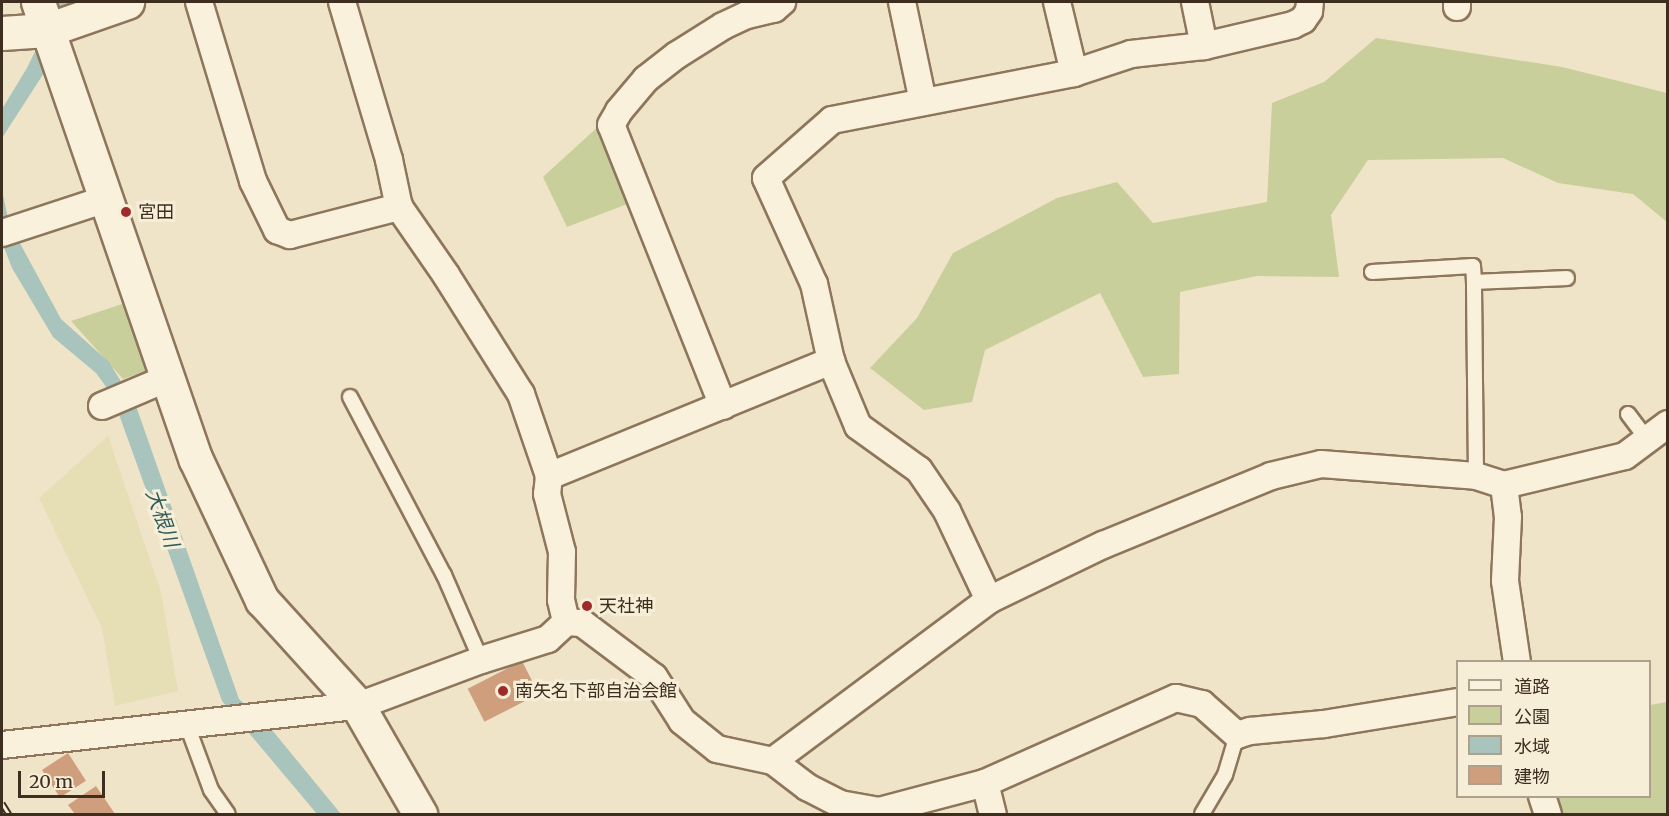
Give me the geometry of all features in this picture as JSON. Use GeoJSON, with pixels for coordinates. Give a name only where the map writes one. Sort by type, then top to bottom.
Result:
{"type":"FeatureCollection","features":[{"type":"Feature","properties":{"kind":"street"},"geometry":{"type":"LineString","coordinates":[[2,33],[43,16],[127,2]]}},
{"type":"Feature","properties":{"kind":"street"},"geometry":{"type":"LineString","coordinates":[[199,2],[253,181],[277,230],[290,236],[399,207]]}},
{"type":"Feature","properties":{"kind":"street"},"geometry":{"type":"LineString","coordinates":[[342,2],[389,160],[399,207],[446,275],[520,394],[549,476],[548,494],[562,552],[561,600],[566,622]]}},
{"type":"Feature","properties":{"kind":"street"},"geometry":{"type":"LineString","coordinates":[[723,406],[611,125],[619,111],[646,79],[677,55],[723,26],[747,15],[774,9],[782,2]]}},
{"type":"Feature","properties":{"kind":"street"},"geometry":{"type":"LineString","coordinates":[[902,2],[923,102]]}},
{"type":"Feature","properties":{"kind":"street"},"geometry":{"type":"LineString","coordinates":[[1057,2],[1074,73]]}},
{"type":"Feature","properties":{"kind":"street"},"geometry":{"type":"LineString","coordinates":[[1196,2],[1204,46]]}},
{"type":"Feature","properties":{"kind":"street"},"geometry":{"type":"LineString","coordinates":[[989,600],[947,511],[919,470],[858,426],[831,361],[814,284],[766,178],[832,120],[1074,73],[1131,54],[1204,46],[1293,25],[1303,20],[1309,11],[1310,2]]}},
{"type":"Feature","properties":{"kind":"street"},"geometry":{"type":"LineString","coordinates":[[43,16],[196,460],[262,600],[357,706],[420,814]]}},
{"type":"Feature","properties":{"kind":"street"},"geometry":{"type":"LineString","coordinates":[[8,231],[106,199]]}},
{"type":"Feature","properties":{"kind":"street"},"geometry":{"type":"LineString","coordinates":[[549,476],[831,361]]}},
{"type":"Feature","properties":{"kind":"street"},"geometry":{"type":"LineString","coordinates":[[102,405],[168,378]]}},
{"type":"Feature","properties":{"kind":"street"},"geometry":{"type":"LineString","coordinates":[[773,761],[989,600],[1103,545],[1281,474],[1321,464],[1476,476],[1504,485],[1625,456],[1668,424]]}},
{"type":"Feature","properties":{"kind":"street"},"geometry":{"type":"LineString","coordinates":[[1504,485],[1508,517],[1505,581],[1517,660]]}},
{"type":"Feature","properties":{"kind":"street"},"geometry":{"type":"LineString","coordinates":[[2,745],[357,706],[481,660],[548,639],[566,622],[582,623],[654,677],[682,721],[717,749],[773,761],[807,787],[840,804],[879,811],[985,783],[1176,698],[1202,704],[1237,735],[1250,731],[1324,724],[1456,702]]}},
{"type":"Feature","properties":{"kind":"street"},"geometry":{"type":"LineString","coordinates":[[985,783],[993,814]]}},
{"type":"Feature","properties":{"kind":"street"},"geometry":{"type":"LineString","coordinates":[[1543,798],[1548,814]]}},
{"type":"Feature","properties":{"kind":"lane"},"geometry":{"type":"LineString","coordinates":[[1372,272],[1473,266],[1476,476]]}},
{"type":"Feature","properties":{"kind":"lane"},"geometry":{"type":"LineString","coordinates":[[1474,282],[1567,278]]}},
{"type":"Feature","properties":{"kind":"lane"},"geometry":{"type":"LineString","coordinates":[[351,397],[444,575],[481,660]]}},
{"type":"Feature","properties":{"kind":"lane"},"geometry":{"type":"LineString","coordinates":[[1628,414],[1647,439]]}},
{"type":"Feature","properties":{"kind":"lane"},"geometry":{"type":"LineString","coordinates":[[187,725],[211,790],[228,814]]}},
{"type":"Feature","properties":{"kind":"lane"},"geometry":{"type":"LineString","coordinates":[[1202,814],[1225,775],[1237,735]]}},
{"type":"Feature","properties":{"kind":"shaded area"},"geometry":{"type":"Polygon","coordinates":[[[108,436],[161,592],[178,691],[115,706],[102,628],[39,498],[108,436]]]}},
{"type":"Feature","properties":{"kind":"green space"},"geometry":{"type":"Polygon","coordinates":[[[1376,38],[1562,67],[1667,93],[1667,222],[1633,194],[1558,183],[1503,158],[1368,160],[1331,215],[1339,277],[1257,276],[1180,292],[1179,374],[1143,377],[1100,293],[985,350],[972,402],[924,410],[870,368],[917,318],[953,253],[1057,198],[1117,182],[1153,223],[1267,202],[1272,103],[1324,82],[1376,38]]]}},
{"type":"Feature","properties":{"kind":"green space"},"geometry":{"type":"Polygon","coordinates":[[[602,123],[630,203],[567,227],[543,177],[602,123]]]}},
{"type":"Feature","properties":{"kind":"green space"},"geometry":{"type":"Polygon","coordinates":[[[125,303],[148,365],[145,371],[123,379],[71,321],[125,303]]]}},
{"type":"Feature","properties":{"kind":"green space"},"geometry":{"type":"Polygon","coordinates":[[[1667,702],[1667,814],[1562,814],[1557,798],[1651,798],[1651,705],[1667,702]]]}},
{"type":"Feature","properties":{"kind":"water"},"geometry":{"type":"Polygon","coordinates":[[[59,2],[83,2],[42,76],[2,138],[2,109],[27,68],[59,2]]]}},
{"type":"Feature","properties":{"kind":"water","name":"大根川"},"geometry":{"type":"Polygon","coordinates":[[[2,190],[9,223],[61,319],[109,362],[136,406],[239,699],[272,730],[341,814],[317,814],[222,701],[112,395],[96,373],[53,337],[12,268],[2,242],[2,190]]]}},
{"type":"Feature","properties":{"kind":"building","name":"南矢名下部自治会館"},"geometry":{"type":"Polygon","coordinates":[[[522,661],[539,694],[484,722],[468,689],[522,661]]]}},
{"type":"Feature","properties":{"kind":"building"},"geometry":{"type":"Polygon","coordinates":[[[68,753],[86,781],[60,798],[42,770],[68,753]]]}},
{"type":"Feature","properties":{"kind":"building"},"geometry":{"type":"Polygon","coordinates":[[[96,786],[115,814],[75,814],[68,805],[96,786]]]}},
{"type":"Feature","properties":{"kind":"railway"},"geometry":{"type":"LineString","coordinates":[[2,803],[9,814]]}},
{"type":"Feature","properties":{"kind":"place","name":"宮田"},"geometry":{"type":"Point","coordinates":[126,212]}},
{"type":"Feature","properties":{"kind":"place","name":"天社神"},"geometry":{"type":"Point","coordinates":[587,606]}},
{"type":"Feature","properties":{"kind":"place","name":"南矢名下部自治会館"},"geometry":{"type":"Point","coordinates":[503,691]}}]}
